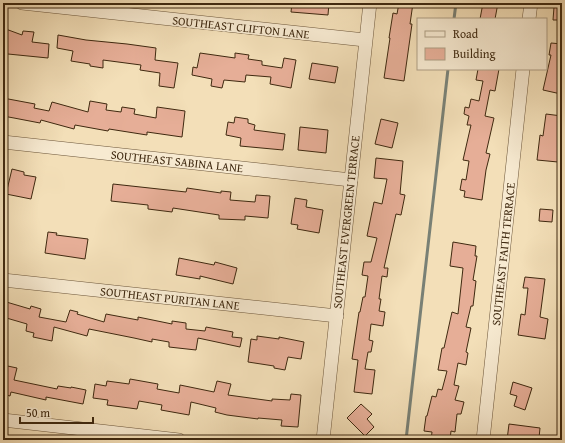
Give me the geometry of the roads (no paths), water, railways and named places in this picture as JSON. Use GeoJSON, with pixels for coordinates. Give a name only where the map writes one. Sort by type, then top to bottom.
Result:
{"type":"FeatureCollection","features":[{"type":"Feature","properties":{"kind":"street","name":"SOUTHEAST CLIFTON LANE"},"geometry":{"type":"LineString","coordinates":[[22,3],[365,40]]}},
{"type":"Feature","properties":{"kind":"street","name":"SOUTHEAST EVERGREEN TERRACE"},"geometry":{"type":"LineString","coordinates":[[322,440],[337,316],[370,3]]}},
{"type":"Feature","properties":{"kind":"street"},"geometry":{"type":"LineString","coordinates":[[529,18],[531,3]]}},
{"type":"Feature","properties":{"kind":"street","name":"SOUTHEAST FAITH TERRACE"},"geometry":{"type":"LineString","coordinates":[[483,440],[524,70]]}},
{"type":"Feature","properties":{"kind":"street","name":"SOUTHEAST SABINA LANE"},"geometry":{"type":"LineString","coordinates":[[3,142],[351,180]]}},
{"type":"Feature","properties":{"kind":"street","name":"SOUTHEAST PURITAN LANE"},"geometry":{"type":"LineString","coordinates":[[3,280],[337,316]]}},
{"type":"Feature","properties":{"kind":"street"},"geometry":{"type":"LineString","coordinates":[[3,420],[179,440]]}},
{"type":"Feature","properties":{"kind":"waterway"},"geometry":{"type":"LineString","coordinates":[[454,18],[456,3]]}},
{"type":"Feature","properties":{"kind":"waterway"},"geometry":{"type":"LineString","coordinates":[[406,440],[448,70]]}}]}
